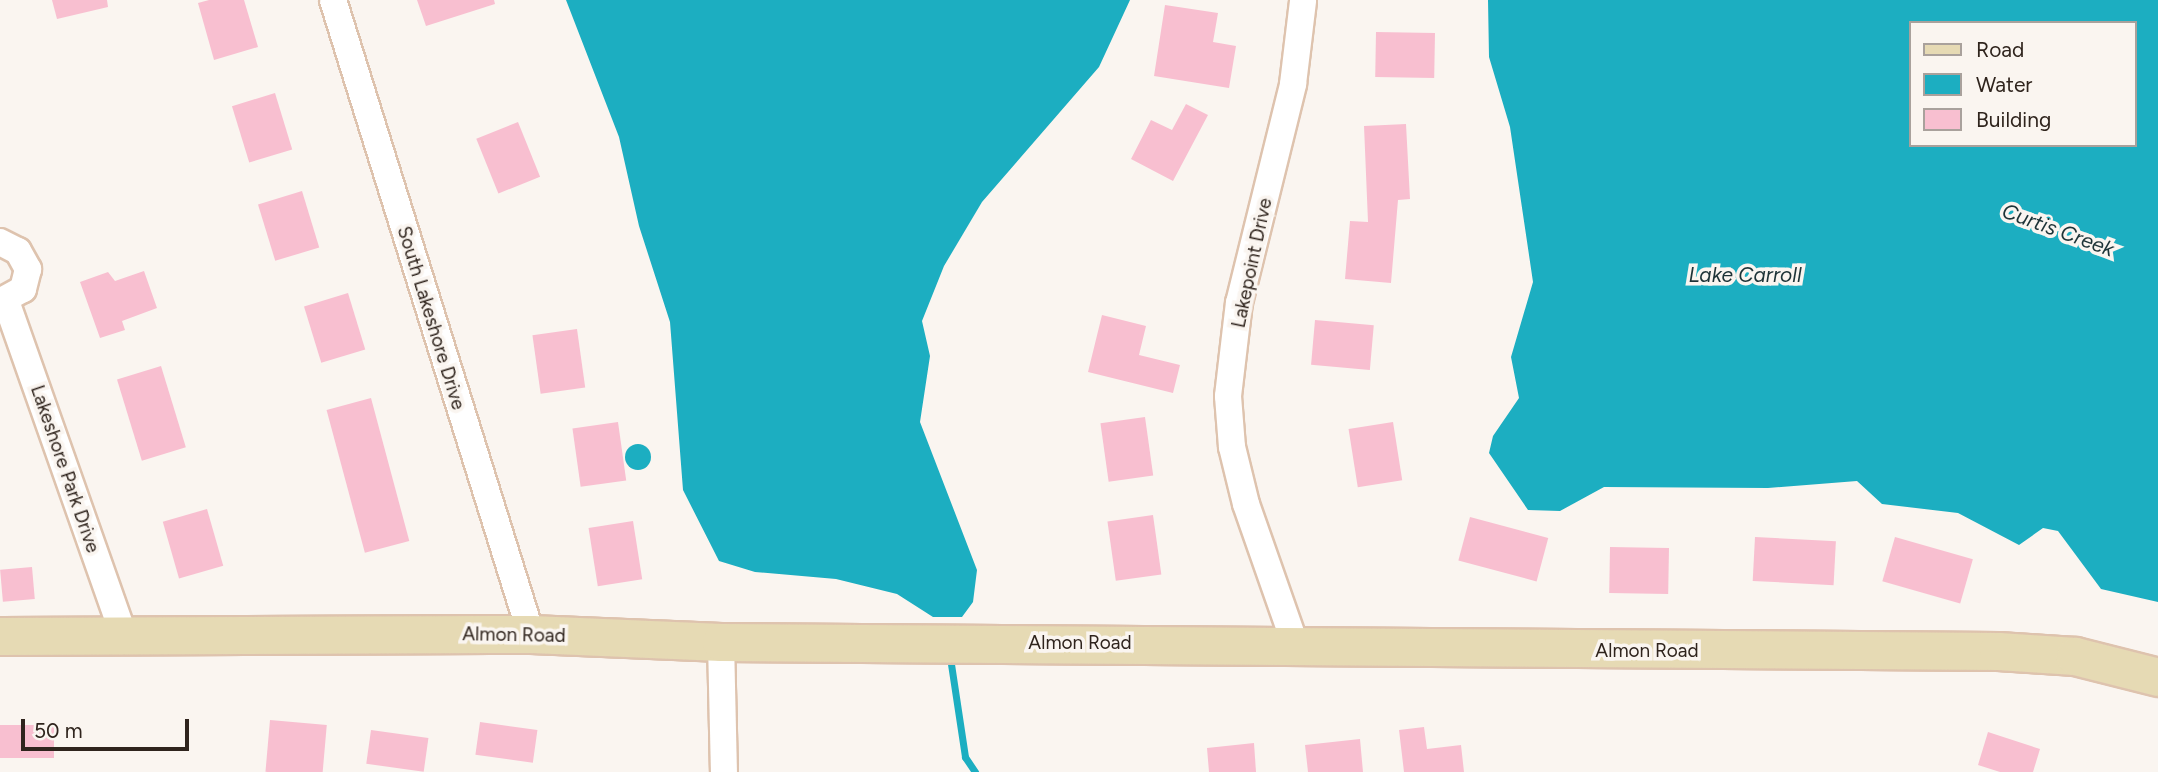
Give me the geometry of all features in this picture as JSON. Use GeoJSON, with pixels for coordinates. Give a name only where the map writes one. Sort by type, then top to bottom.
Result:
{"type":"FeatureCollection","features":[{"type":"Feature","properties":{"kind":"street","name":"South Lakeshore Drive"},"geometry":{"type":"LineString","coordinates":[[333,0],[531,635]]}},
{"type":"Feature","properties":{"kind":"street","name":"Lakepoint Drive"},"geometry":{"type":"LineString","coordinates":[[1295,644],[1246,503],[1232,447],[1228,396],[1239,303],[1293,84],[1303,1]]}},
{"type":"Feature","properties":{"kind":"street","name":"Lakeshore Park Drive"},"geometry":{"type":"LineString","coordinates":[[0,242],[18,251],[28,269],[23,289],[3,302],[124,636]]}},
{"type":"Feature","properties":{"kind":"street","name":"Almon Road"},"geometry":{"type":"LineString","coordinates":[[0,636],[531,635],[721,642],[1998,651],[2075,656],[2158,677]]}},
{"type":"Feature","properties":{"kind":"street"},"geometry":{"type":"LineString","coordinates":[[721,642],[724,772]]}},
{"type":"Feature","properties":{"kind":"water"},"geometry":{"type":"Polygon","coordinates":[[[566,0],[1130,0],[1099,67],[982,202],[944,266],[922,321],[930,356],[920,422],[977,570],[973,602],[962,617],[933,617],[897,594],[836,579],[755,572],[719,561],[683,490],[670,322],[639,226],[619,137],[566,0]]]}},
{"type":"Feature","properties":{"kind":"water","name":"Lake Carroll"},"geometry":{"type":"Polygon","coordinates":[[[1488,0],[2158,0],[2158,602],[2101,589],[2058,531],[2043,528],[2019,545],[1958,513],[1882,504],[1857,481],[1768,488],[1604,487],[1560,511],[1528,510],[1489,453],[1493,436],[1519,398],[1511,357],[1533,282],[1510,127],[1489,57],[1488,0]]]}},
{"type":"Feature","properties":{"kind":"water"},"geometry":{"type":"Polygon","coordinates":[[[638,444],[647,448],[651,457],[647,466],[638,470],[629,466],[625,457],[629,448],[638,444]]]}},
{"type":"Feature","properties":{"kind":"building"},"geometry":{"type":"Polygon","coordinates":[[[52,0],[107,0],[108,7],[57,19],[52,0]]]}},
{"type":"Feature","properties":{"kind":"building"},"geometry":{"type":"Polygon","coordinates":[[[209,0],[244,0],[258,47],[214,60],[198,3],[209,0]]]}},
{"type":"Feature","properties":{"kind":"building"},"geometry":{"type":"Polygon","coordinates":[[[417,0],[494,0],[495,4],[426,26],[417,0]]]}},
{"type":"Feature","properties":{"kind":"building"},"geometry":{"type":"Polygon","coordinates":[[[1165,5],[1218,13],[1213,42],[1236,46],[1229,88],[1154,76],[1165,5]]]}},
{"type":"Feature","properties":{"kind":"building"},"geometry":{"type":"Polygon","coordinates":[[[1376,32],[1435,33],[1434,78],[1375,77],[1376,32]]]}},
{"type":"Feature","properties":{"kind":"building"},"geometry":{"type":"Polygon","coordinates":[[[275,93],[292,149],[249,163],[232,106],[275,93]]]}},
{"type":"Feature","properties":{"kind":"building"},"geometry":{"type":"Polygon","coordinates":[[[1186,104],[1208,115],[1173,181],[1131,159],[1151,120],[1172,130],[1186,104]]]}},
{"type":"Feature","properties":{"kind":"building"},"geometry":{"type":"Polygon","coordinates":[[[518,122],[540,177],[498,194],[476,139],[518,122]]]}},
{"type":"Feature","properties":{"kind":"building"},"geometry":{"type":"Polygon","coordinates":[[[1406,124],[1410,199],[1398,200],[1391,283],[1345,279],[1350,221],[1368,222],[1364,126],[1406,124]]]}},
{"type":"Feature","properties":{"kind":"building"},"geometry":{"type":"Polygon","coordinates":[[[302,191],[319,247],[275,261],[258,204],[302,191]]]}},
{"type":"Feature","properties":{"kind":"building"},"geometry":{"type":"Polygon","coordinates":[[[144,271],[157,308],[122,321],[125,330],[100,338],[80,282],[108,272],[115,281],[144,271]]]}},
{"type":"Feature","properties":{"kind":"building"},"geometry":{"type":"Polygon","coordinates":[[[348,293],[365,349],[321,363],[304,306],[348,293]]]}},
{"type":"Feature","properties":{"kind":"building"},"geometry":{"type":"Polygon","coordinates":[[[1102,315],[1146,326],[1139,355],[1180,365],[1173,393],[1088,372],[1102,315]]]}},
{"type":"Feature","properties":{"kind":"building"},"geometry":{"type":"Polygon","coordinates":[[[1315,320],[1374,325],[1370,370],[1311,365],[1315,320]]]}},
{"type":"Feature","properties":{"kind":"building"},"geometry":{"type":"Polygon","coordinates":[[[577,329],[585,387],[541,394],[532,335],[577,329]]]}},
{"type":"Feature","properties":{"kind":"building"},"geometry":{"type":"Polygon","coordinates":[[[161,366],[186,447],[142,461],[117,379],[161,366]]]}},
{"type":"Feature","properties":{"kind":"building"},"geometry":{"type":"Polygon","coordinates":[[[371,398],[409,541],[365,553],[327,410],[371,398]]]}},
{"type":"Feature","properties":{"kind":"building"},"geometry":{"type":"Polygon","coordinates":[[[1145,417],[1153,475],[1109,482],[1100,423],[1145,417]]]}},
{"type":"Feature","properties":{"kind":"building"},"geometry":{"type":"Polygon","coordinates":[[[618,422],[626,480],[581,487],[572,428],[618,422]]]}},
{"type":"Feature","properties":{"kind":"building"},"geometry":{"type":"Polygon","coordinates":[[[1393,422],[1402,480],[1358,487],[1349,429],[1393,422]]]}},
{"type":"Feature","properties":{"kind":"building"},"geometry":{"type":"Polygon","coordinates":[[[207,509],[223,566],[179,578],[163,522],[207,509]]]}},
{"type":"Feature","properties":{"kind":"building"},"geometry":{"type":"Polygon","coordinates":[[[1153,515],[1161,574],[1116,581],[1107,521],[1153,515]]]}},
{"type":"Feature","properties":{"kind":"building"},"geometry":{"type":"Polygon","coordinates":[[[1470,517],[1548,538],[1537,581],[1458,560],[1470,517]]]}},
{"type":"Feature","properties":{"kind":"building"},"geometry":{"type":"Polygon","coordinates":[[[633,521],[642,579],[598,586],[589,528],[633,521]]]}},
{"type":"Feature","properties":{"kind":"building"},"geometry":{"type":"Polygon","coordinates":[[[1755,537],[1836,541],[1834,585],[1753,581],[1755,537]]]}},
{"type":"Feature","properties":{"kind":"building"},"geometry":{"type":"Polygon","coordinates":[[[1895,537],[1973,559],[1960,604],[1882,581],[1895,537]]]}},
{"type":"Feature","properties":{"kind":"building"},"geometry":{"type":"Polygon","coordinates":[[[1610,547],[1669,548],[1668,594],[1609,593],[1610,547]]]}},
{"type":"Feature","properties":{"kind":"building"},"geometry":{"type":"Polygon","coordinates":[[[32,567],[35,599],[3,602],[0,570],[32,567]]]}},
{"type":"Feature","properties":{"kind":"building"},"geometry":{"type":"Polygon","coordinates":[[[270,720],[327,725],[323,772],[265,772],[270,720]]]}},
{"type":"Feature","properties":{"kind":"building"},"geometry":{"type":"Polygon","coordinates":[[[480,722],[537,730],[533,763],[475,755],[480,722]]]}},
{"type":"Feature","properties":{"kind":"building"},"geometry":{"type":"Polygon","coordinates":[[[0,725],[54,725],[54,758],[0,758],[0,725]]]}},
{"type":"Feature","properties":{"kind":"building"},"geometry":{"type":"Polygon","coordinates":[[[1424,727],[1427,749],[1461,745],[1464,772],[1404,772],[1399,730],[1424,727]]]}},
{"type":"Feature","properties":{"kind":"building"},"geometry":{"type":"Polygon","coordinates":[[[371,730],[428,738],[424,772],[366,764],[371,730]]]}},
{"type":"Feature","properties":{"kind":"building"},"geometry":{"type":"Polygon","coordinates":[[[1988,732],[2040,749],[2033,772],[2000,772],[1978,765],[1988,732]]]}},
{"type":"Feature","properties":{"kind":"building"},"geometry":{"type":"Polygon","coordinates":[[[1360,739],[1363,772],[1308,772],[1305,745],[1360,739]]]}},
{"type":"Feature","properties":{"kind":"building"},"geometry":{"type":"Polygon","coordinates":[[[1254,743],[1256,772],[1209,772],[1207,748],[1254,743]]]}},
{"type":"Feature","properties":{"kind":"waterway"},"geometry":{"type":"LineString","coordinates":[[951,664],[965,757],[975,772]]}},
{"type":"Feature","properties":{"kind":"water label","name":"Curtis Creek"},"geometry":{"type":"Point","coordinates":[2058,230]}}]}
